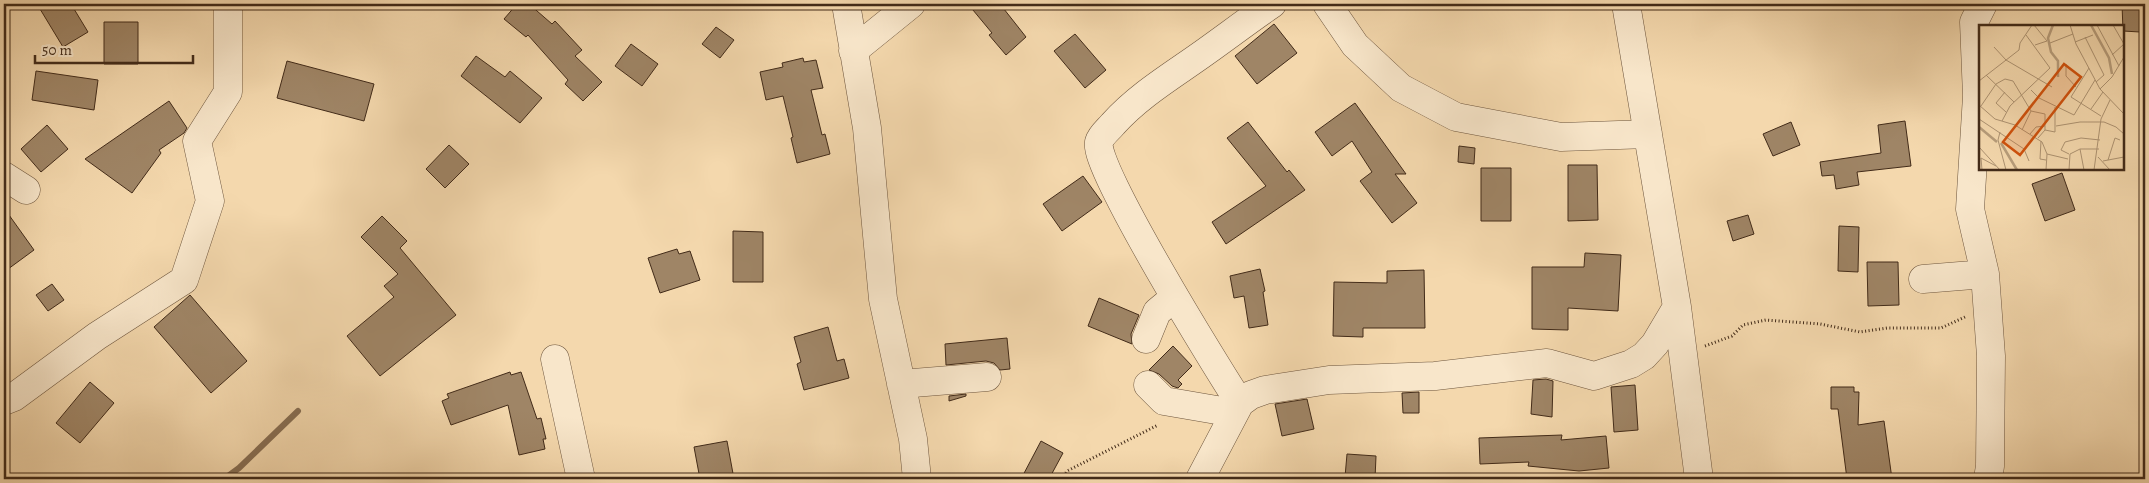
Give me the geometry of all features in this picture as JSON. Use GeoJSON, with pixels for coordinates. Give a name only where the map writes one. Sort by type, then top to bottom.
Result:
{"type":"FeatureCollection","features":[{"type":"Feature","properties":{"kind":"street"},"geometry":{"type":"LineString","coordinates":[[4,401],[14,397],[97,336],[184,280],[210,201],[197,141],[228,92],[228,4]]}},
{"type":"Feature","properties":{"kind":"street"},"geometry":{"type":"LineString","coordinates":[[846,4],[867,128],[882,299],[913,438],[917,479]]}},
{"type":"Feature","properties":{"kind":"street"},"geometry":{"type":"LineString","coordinates":[[854,51],[911,4]]}},
{"type":"Feature","properties":{"kind":"street"},"geometry":{"type":"LineString","coordinates":[[1237,408],[1116,191],[1100,155],[1098,145],[1102,136],[1127,108],[1272,4]]}},
{"type":"Feature","properties":{"kind":"street"},"geometry":{"type":"LineString","coordinates":[[1327,4],[1355,45],[1401,88],[1456,117],[1561,137],[1648,134]]}},
{"type":"Feature","properties":{"kind":"street"},"geometry":{"type":"LineString","coordinates":[[1626,4],[1677,307],[1699,479]]}},
{"type":"Feature","properties":{"kind":"street"},"geometry":{"type":"LineString","coordinates":[[1983,4],[1974,22],[1977,96],[1970,209],[1974,276],[1991,356],[1990,466],[1988,479]]}},
{"type":"Feature","properties":{"kind":"street"},"geometry":{"type":"LineString","coordinates":[[1923,279],[1974,276]]}},
{"type":"Feature","properties":{"kind":"street"},"geometry":{"type":"LineString","coordinates":[[1146,339],[1157,312],[1175,297]]}},
{"type":"Feature","properties":{"kind":"street"},"geometry":{"type":"LineString","coordinates":[[1200,479],[1237,408],[1251,395],[1265,390],[1329,380],[1436,376],[1547,363],[1594,376],[1631,364],[1644,356],[1655,344],[1677,307]]}},
{"type":"Feature","properties":{"kind":"street"},"geometry":{"type":"LineString","coordinates":[[555,358],[581,479]]}},
{"type":"Feature","properties":{"kind":"street"},"geometry":{"type":"LineString","coordinates":[[901,384],[987,377]]}},
{"type":"Feature","properties":{"kind":"street"},"geometry":{"type":"LineString","coordinates":[[1148,385],[1164,401],[1185,406],[1237,408]]}},
{"type":"Feature","properties":{"kind":"path"},"geometry":{"type":"LineString","coordinates":[[1683,354],[1732,336],[1743,325],[1766,320],[1820,324],[1860,332],[1887,328],[1941,328],[1965,317],[1974,276]]}},
{"type":"Feature","properties":{"kind":"path"},"geometry":{"type":"LineString","coordinates":[[1062,479],[1067,471],[1164,422],[1185,406]]}},
{"type":"Feature","properties":{"kind":"building"},"geometry":{"type":"Polygon","coordinates":[[[37,4],[71,4],[88,32],[63,47],[37,4]]]}},
{"type":"Feature","properties":{"kind":"building"},"geometry":{"type":"Polygon","coordinates":[[[517,4],[529,4],[552,24],[555,21],[582,50],[575,56],[602,82],[583,101],[565,84],[568,80],[528,35],[526,37],[504,19],[517,4]]]}},
{"type":"Feature","properties":{"kind":"building"},"geometry":{"type":"Polygon","coordinates":[[[968,4],[1000,4],[1026,37],[1006,55],[989,35],[992,33],[968,4]]]}},
{"type":"Feature","properties":{"kind":"building"},"geometry":{"type":"Polygon","coordinates":[[[2122,4],[2142,6],[2140,32],[2124,31],[2122,4]]]}},
{"type":"Feature","properties":{"kind":"building"},"geometry":{"type":"Polygon","coordinates":[[[104,22],[138,22],[138,64],[104,64],[104,22]]]}},
{"type":"Feature","properties":{"kind":"building"},"geometry":{"type":"Polygon","coordinates":[[[1274,24],[1297,53],[1257,84],[1235,56],[1274,24]]]}},
{"type":"Feature","properties":{"kind":"building"},"geometry":{"type":"Polygon","coordinates":[[[716,27],[734,40],[720,58],[702,44],[716,27]]]}},
{"type":"Feature","properties":{"kind":"building"},"geometry":{"type":"Polygon","coordinates":[[[1075,34],[1106,70],[1085,88],[1054,51],[1075,34]]]}},
{"type":"Feature","properties":{"kind":"building"},"geometry":{"type":"Polygon","coordinates":[[[631,44],[658,64],[642,86],[615,66],[631,44]]]}},
{"type":"Feature","properties":{"kind":"building"},"geometry":{"type":"Polygon","coordinates":[[[476,56],[505,77],[510,71],[542,98],[520,123],[461,76],[476,56]]]}},
{"type":"Feature","properties":{"kind":"building"},"geometry":{"type":"Polygon","coordinates":[[[803,58],[804,62],[816,60],[823,88],[811,90],[822,135],[825,134],[830,154],[797,163],[783,96],[766,100],[760,72],[783,67],[782,63],[803,58]]]}},
{"type":"Feature","properties":{"kind":"building"},"geometry":{"type":"Polygon","coordinates":[[[287,61],[374,84],[364,121],[277,98],[287,61]]]}},
{"type":"Feature","properties":{"kind":"building"},"geometry":{"type":"Polygon","coordinates":[[[36,71],[98,80],[94,110],[32,100],[36,71]]]}},
{"type":"Feature","properties":{"kind":"building"},"geometry":{"type":"Polygon","coordinates":[[[169,101],[187,128],[184,133],[159,150],[161,153],[132,193],[85,159],[169,101]]]}},
{"type":"Feature","properties":{"kind":"building"},"geometry":{"type":"Polygon","coordinates":[[[1355,103],[1406,174],[1395,174],[1417,203],[1392,223],[1360,181],[1372,172],[1352,141],[1332,156],[1315,132],[1355,103]]]}},
{"type":"Feature","properties":{"kind":"building"},"geometry":{"type":"Polygon","coordinates":[[[1905,121],[1911,166],[1857,172],[1859,185],[1836,189],[1834,175],[1822,176],[1820,162],[1881,153],[1878,125],[1905,121]]]}},
{"type":"Feature","properties":{"kind":"building"},"geometry":{"type":"Polygon","coordinates":[[[1248,122],[1287,172],[1289,170],[1305,190],[1226,244],[1212,222],[1266,186],[1227,138],[1248,122]]]}},
{"type":"Feature","properties":{"kind":"building"},"geometry":{"type":"Polygon","coordinates":[[[1791,122],[1800,145],[1773,156],[1763,134],[1791,122]]]}},
{"type":"Feature","properties":{"kind":"building"},"geometry":{"type":"Polygon","coordinates":[[[47,125],[68,149],[41,172],[21,149],[47,125]]]}},
{"type":"Feature","properties":{"kind":"building"},"geometry":{"type":"Polygon","coordinates":[[[449,145],[469,164],[445,188],[426,169],[449,145]]]}},
{"type":"Feature","properties":{"kind":"building"},"geometry":{"type":"Polygon","coordinates":[[[1459,146],[1475,148],[1474,164],[1458,162],[1459,146]]]}},
{"type":"Feature","properties":{"kind":"building"},"geometry":{"type":"Polygon","coordinates":[[[1568,165],[1597,165],[1598,220],[1568,221],[1568,165]]]}},
{"type":"Feature","properties":{"kind":"building"},"geometry":{"type":"Polygon","coordinates":[[[1481,168],[1511,168],[1511,221],[1481,221],[1481,168]]]}},
{"type":"Feature","properties":{"kind":"building"},"geometry":{"type":"Polygon","coordinates":[[[2062,173],[2075,210],[2045,221],[2032,184],[2062,173]]]}},
{"type":"Feature","properties":{"kind":"building"},"geometry":{"type":"Polygon","coordinates":[[[1083,176],[1102,202],[1062,231],[1043,204],[1083,176]]]}},
{"type":"Feature","properties":{"kind":"building"},"geometry":{"type":"Polygon","coordinates":[[[4,208],[34,250],[4,272],[4,208]]]}},
{"type":"Feature","properties":{"kind":"building"},"geometry":{"type":"Polygon","coordinates":[[[1748,215],[1754,234],[1733,241],[1727,221],[1748,215]]]}},
{"type":"Feature","properties":{"kind":"building"},"geometry":{"type":"Polygon","coordinates":[[[382,216],[407,241],[400,248],[456,315],[380,376],[347,336],[394,297],[384,286],[398,274],[361,237],[382,216]]]}},
{"type":"Feature","properties":{"kind":"building"},"geometry":{"type":"Polygon","coordinates":[[[1839,226],[1859,227],[1858,272],[1838,271],[1839,226]]]}},
{"type":"Feature","properties":{"kind":"building"},"geometry":{"type":"Polygon","coordinates":[[[733,231],[763,232],[763,282],[733,282],[733,231]]]}},
{"type":"Feature","properties":{"kind":"building"},"geometry":{"type":"Polygon","coordinates":[[[677,249],[679,254],[690,251],[700,280],[660,293],[648,258],[677,249]]]}},
{"type":"Feature","properties":{"kind":"building"},"geometry":{"type":"Polygon","coordinates":[[[1585,253],[1621,255],[1618,311],[1568,308],[1568,330],[1532,329],[1532,267],[1584,267],[1585,253]]]}},
{"type":"Feature","properties":{"kind":"building"},"geometry":{"type":"Polygon","coordinates":[[[1867,262],[1898,262],[1899,305],[1868,306],[1867,262]]]}},
{"type":"Feature","properties":{"kind":"building"},"geometry":{"type":"Polygon","coordinates":[[[1260,269],[1265,291],[1263,292],[1268,325],[1249,328],[1244,296],[1234,298],[1230,276],[1260,269]]]}},
{"type":"Feature","properties":{"kind":"building"},"geometry":{"type":"Polygon","coordinates":[[[1424,270],[1425,328],[1363,328],[1363,337],[1333,336],[1334,282],[1387,283],[1387,271],[1424,270]]]}},
{"type":"Feature","properties":{"kind":"building"},"geometry":{"type":"Polygon","coordinates":[[[52,284],[64,300],[48,311],[36,295],[52,284]]]}},
{"type":"Feature","properties":{"kind":"building"},"geometry":{"type":"Polygon","coordinates":[[[190,295],[247,361],[211,393],[154,327],[190,295]]]}},
{"type":"Feature","properties":{"kind":"building"},"geometry":{"type":"Polygon","coordinates":[[[1099,298],[1139,315],[1131,334],[1132,344],[1088,326],[1099,298]]]}},
{"type":"Feature","properties":{"kind":"building"},"geometry":{"type":"Polygon","coordinates":[[[828,327],[837,361],[844,359],[849,378],[804,390],[797,364],[801,362],[794,337],[828,327]]]}},
{"type":"Feature","properties":{"kind":"building"},"geometry":{"type":"Polygon","coordinates":[[[1007,338],[1010,369],[1000,370],[994,363],[986,361],[946,365],[945,344],[1007,338]]]}},
{"type":"Feature","properties":{"kind":"building"},"geometry":{"type":"Polygon","coordinates":[[[1173,346],[1192,366],[1178,380],[1182,384],[1178,388],[1172,386],[1159,374],[1149,370],[1173,346]]]}},
{"type":"Feature","properties":{"kind":"building"},"geometry":{"type":"Polygon","coordinates":[[[510,372],[511,375],[521,372],[537,419],[541,418],[546,439],[543,439],[545,449],[519,455],[508,405],[451,425],[442,401],[449,398],[447,394],[510,372]]]}},
{"type":"Feature","properties":{"kind":"building"},"geometry":{"type":"Polygon","coordinates":[[[1546,379],[1553,381],[1552,417],[1531,414],[1533,380],[1546,379]]]}},
{"type":"Feature","properties":{"kind":"building"},"geometry":{"type":"Polygon","coordinates":[[[90,382],[114,403],[80,443],[56,423],[90,382]]]}},
{"type":"Feature","properties":{"kind":"building"},"geometry":{"type":"Polygon","coordinates":[[[1635,385],[1638,430],[1614,432],[1611,387],[1635,385]]]}},
{"type":"Feature","properties":{"kind":"building"},"geometry":{"type":"Polygon","coordinates":[[[1831,387],[1854,387],[1854,392],[1859,392],[1858,425],[1884,421],[1892,479],[1847,479],[1838,409],[1831,409],[1831,387]]]}},
{"type":"Feature","properties":{"kind":"building"},"geometry":{"type":"Polygon","coordinates":[[[1419,392],[1419,413],[1403,413],[1402,393],[1419,392]]]}},
{"type":"Feature","properties":{"kind":"building"},"geometry":{"type":"Polygon","coordinates":[[[966,394],[966,396],[949,401],[949,396],[966,394]]]}},
{"type":"Feature","properties":{"kind":"building"},"geometry":{"type":"Polygon","coordinates":[[[1307,399],[1314,429],[1282,436],[1275,404],[1307,399]]]}},
{"type":"Feature","properties":{"kind":"building"},"geometry":{"type":"Polygon","coordinates":[[[1562,435],[1561,440],[1606,436],[1609,468],[1579,471],[1528,466],[1529,462],[1480,464],[1479,438],[1562,435]]]}},
{"type":"Feature","properties":{"kind":"building"},"geometry":{"type":"Polygon","coordinates":[[[727,441],[734,479],[700,479],[694,447],[727,441]]]}},
{"type":"Feature","properties":{"kind":"building"},"geometry":{"type":"Polygon","coordinates":[[[1041,441],[1063,453],[1049,479],[1021,479],[1041,441]]]}},
{"type":"Feature","properties":{"kind":"building"},"geometry":{"type":"Polygon","coordinates":[[[1347,454],[1376,456],[1375,479],[1345,477],[1347,454]]]}},
{"type":"Feature","properties":{"kind":"waterway"},"geometry":{"type":"LineString","coordinates":[[224,479],[239,468],[298,411]]}}]}
